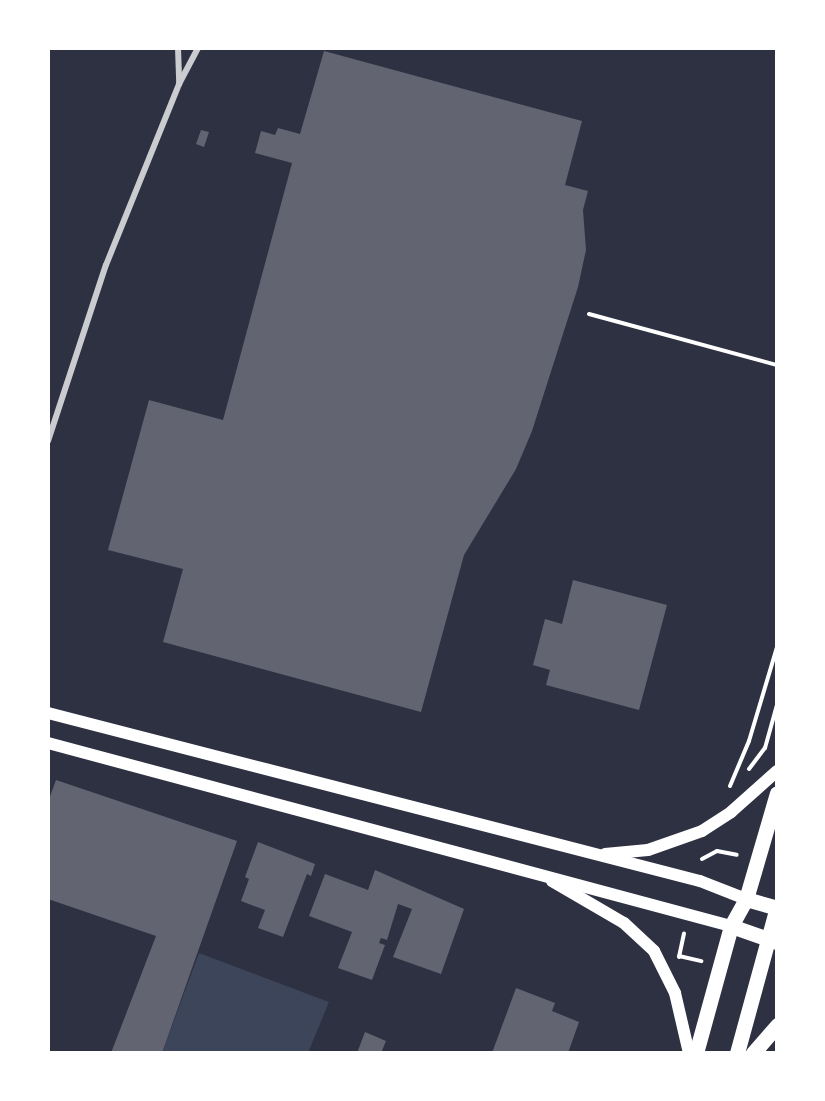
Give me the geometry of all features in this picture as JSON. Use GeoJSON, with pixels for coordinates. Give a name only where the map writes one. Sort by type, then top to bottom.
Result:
{"type":"FeatureCollection","features":[{"type":"Feature","properties":{"kind":"main road"},"geometry":{"type":"LineString","coordinates":[[48,713],[700,881],[777,908],[772,940],[737,1053]]}},
{"type":"Feature","properties":{"kind":"main road"},"geometry":{"type":"LineString","coordinates":[[48,743],[538,873],[731,926],[772,940]]}},
{"type":"Feature","properties":{"kind":"main road"},"geometry":{"type":"LineString","coordinates":[[594,855],[648,850],[702,831],[732,812],[777,771]]}},
{"type":"Feature","properties":{"kind":"main road"},"geometry":{"type":"LineString","coordinates":[[696,1053],[731,926],[746,899],[777,793]]}},
{"type":"Feature","properties":{"kind":"main road"},"geometry":{"type":"LineString","coordinates":[[538,873],[624,923],[654,951],[675,993],[688,1053]]}},
{"type":"Feature","properties":{"kind":"main road"},"geometry":{"type":"LineString","coordinates":[[753,1053],[777,1025]]}},
{"type":"Feature","properties":{"kind":"street"},"geometry":{"type":"LineString","coordinates":[[178,48],[179,84]]}},
{"type":"Feature","properties":{"kind":"street"},"geometry":{"type":"LineString","coordinates":[[48,441],[106,265],[179,84],[198,48]]}},
{"type":"Feature","properties":{"kind":"path"},"geometry":{"type":"LineString","coordinates":[[589,314],[777,365]]}},
{"type":"Feature","properties":{"kind":"path"},"geometry":{"type":"LineString","coordinates":[[741,779],[729,790],[749,741],[777,647]]}},
{"type":"Feature","properties":{"kind":"path"},"geometry":{"type":"LineString","coordinates":[[747,771],[765,748],[777,705]]}},
{"type":"Feature","properties":{"kind":"path"},"geometry":{"type":"LineString","coordinates":[[702,860],[717,851],[737,855]]}},
{"type":"Feature","properties":{"kind":"path"},"geometry":{"type":"LineString","coordinates":[[699,854],[705,864]]}},
{"type":"Feature","properties":{"kind":"path"},"geometry":{"type":"LineString","coordinates":[[674,967],[684,934]]}},
{"type":"Feature","properties":{"kind":"path"},"geometry":{"type":"LineString","coordinates":[[679,956],[702,961]]}},
{"type":"Feature","properties":{"kind":"shaded area"},"geometry":{"type":"Polygon","coordinates":[[[199,953],[329,1002],[308,1053],[162,1053],[199,953]]]}},
{"type":"Feature","properties":{"kind":"building"},"geometry":{"type":"Polygon","coordinates":[[[324,51],[582,121],[565,185],[588,191],[583,210],[586,250],[578,287],[532,431],[516,469],[464,555],[421,712],[163,642],[183,569],[108,550],[149,400],[223,420],[292,163],[255,153],[261,131],[275,135],[278,128],[300,134],[324,51]]]}},
{"type":"Feature","properties":{"kind":"building"},"geometry":{"type":"Polygon","coordinates":[[[201,130],[209,132],[204,147],[196,144],[201,130]]]}},
{"type":"Feature","properties":{"kind":"building"},"geometry":{"type":"Polygon","coordinates":[[[573,580],[667,605],[639,710],[546,685],[550,670],[533,665],[545,619],[562,624],[573,580]]]}},
{"type":"Feature","properties":{"kind":"building"},"geometry":{"type":"Polygon","coordinates":[[[56,780],[237,841],[162,1053],[111,1053],[156,936],[48,899],[48,802],[56,780]]]}},
{"type":"Feature","properties":{"kind":"building"},"geometry":{"type":"Polygon","coordinates":[[[258,842],[315,864],[311,876],[307,874],[283,937],[258,928],[265,910],[241,901],[249,879],[245,877],[258,842]]]}},
{"type":"Feature","properties":{"kind":"building"},"geometry":{"type":"Polygon","coordinates":[[[375,870],[464,909],[441,974],[393,957],[412,909],[398,904],[387,940],[381,938],[379,943],[385,945],[372,980],[338,968],[352,932],[309,916],[325,874],[368,890],[375,870]]]}},
{"type":"Feature","properties":{"kind":"building"},"geometry":{"type":"Polygon","coordinates":[[[516,988],[555,1003],[552,1011],[579,1022],[568,1053],[492,1053],[516,988]]]}},
{"type":"Feature","properties":{"kind":"building"},"geometry":{"type":"Polygon","coordinates":[[[365,1032],[386,1041],[381,1053],[357,1053],[365,1032]]]}}]}
